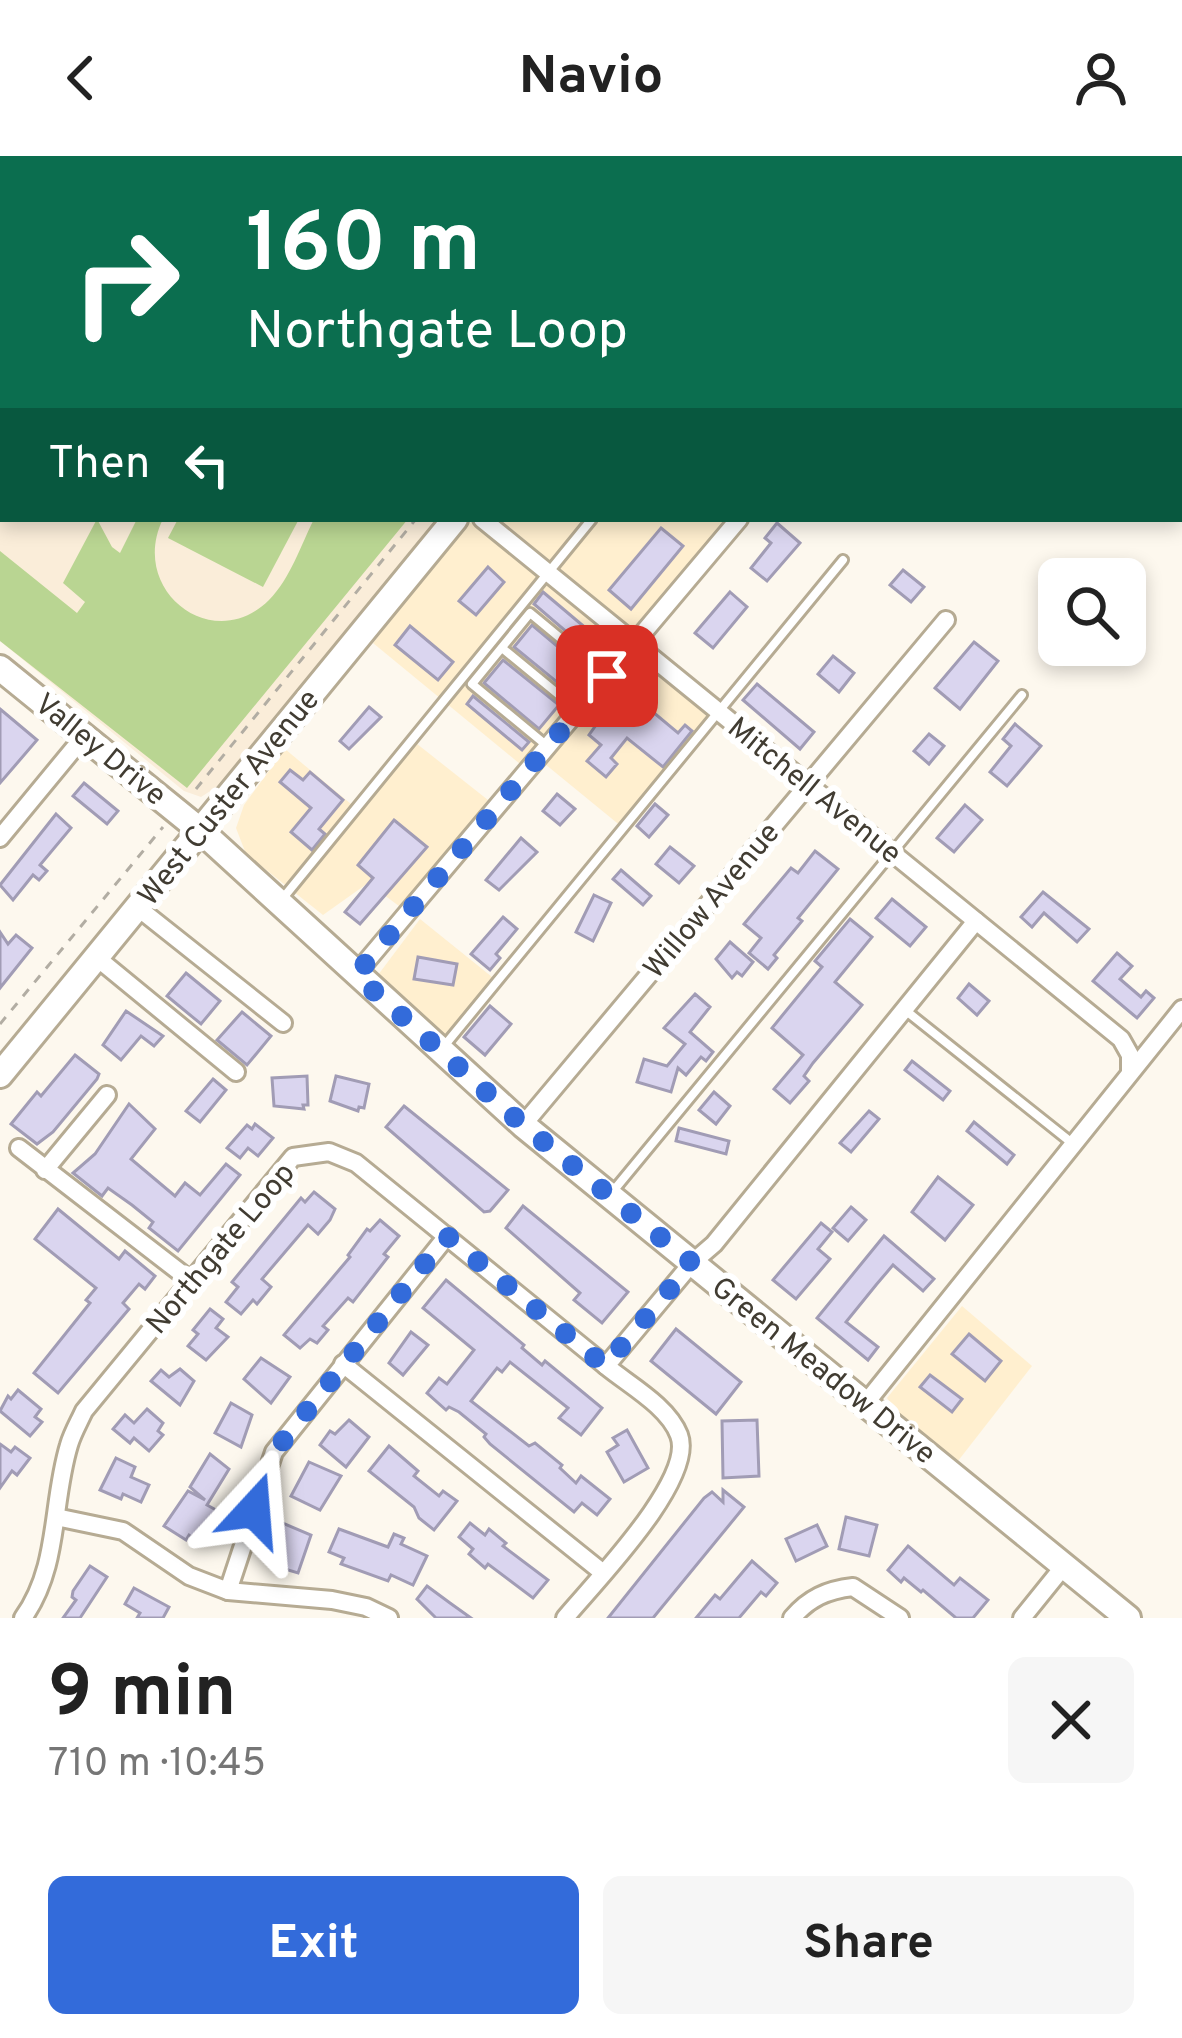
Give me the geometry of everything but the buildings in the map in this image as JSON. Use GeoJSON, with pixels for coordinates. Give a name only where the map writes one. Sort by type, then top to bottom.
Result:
{"type":"FeatureCollection","features":[{"type":"Feature","properties":{"kind":"main road","name":"West Custer Avenue"},"geometry":{"type":"LineString","coordinates":[[0,1075],[453,522]]}},
{"type":"Feature","properties":{"kind":"main road","name":"Valley Drive"},"geometry":{"type":"LineString","coordinates":[[0,668],[200,831]]}},
{"type":"Feature","properties":{"kind":"main road","name":"Green Meadow Drive"},"geometry":{"type":"LineString","coordinates":[[200,831],[523,1125],[1129,1618]]}},
{"type":"Feature","properties":{"kind":"street","name":"Mitchell Avenue"},"geometry":{"type":"LineString","coordinates":[[486,522],[1121,1039],[1130,1054],[1130,1072]]}},
{"type":"Feature","properties":{"kind":"street"},"geometry":{"type":"LineString","coordinates":[[356,975],[736,522]]}},
{"type":"Feature","properties":{"kind":"street","name":"Willow Avenue"},"geometry":{"type":"LineString","coordinates":[[523,1125],[946,620]]}},
{"type":"Feature","properties":{"kind":"street"},"geometry":{"type":"LineString","coordinates":[[0,838],[85,735]]}},
{"type":"Feature","properties":{"kind":"street"},"geometry":{"type":"LineString","coordinates":[[137,907],[283,1023]]}},
{"type":"Feature","properties":{"kind":"street"},"geometry":{"type":"LineString","coordinates":[[605,1366],[692,1263],[714,1244],[976,921]]}},
{"type":"Feature","properties":{"kind":"street"},"geometry":{"type":"LineString","coordinates":[[96,957],[236,1072]]}},
{"type":"Feature","properties":{"kind":"street"},"geometry":{"type":"LineString","coordinates":[[866,1404],[1182,1009]]}},
{"type":"Feature","properties":{"kind":"street"},"geometry":{"type":"LineString","coordinates":[[45,1170],[107,1095]]}},
{"type":"Feature","properties":{"kind":"street"},"geometry":{"type":"LineString","coordinates":[[19,1148],[190,1280]]}},
{"type":"Feature","properties":{"kind":"street","name":"Northgate Loop"},"geometry":{"type":"LineString","coordinates":[[23,1618],[46,1576],[69,1445],[84,1411],[277,1173],[293,1157],[312,1152],[329,1152],[356,1162],[664,1413],[680,1438],[680,1466],[667,1493],[602,1572]]}},
{"type":"Feature","properties":{"kind":"street"},"geometry":{"type":"LineString","coordinates":[[228,1592],[268,1464],[447,1236]]}},
{"type":"Feature","properties":{"kind":"street"},"geometry":{"type":"LineString","coordinates":[[343,1364],[602,1572],[565,1618]]}},
{"type":"Feature","properties":{"kind":"street"},"geometry":{"type":"LineString","coordinates":[[56,1517],[123,1531],[189,1576],[228,1592],[332,1600],[389,1618]]}},
{"type":"Feature","properties":{"kind":"street"},"geometry":{"type":"LineString","coordinates":[[1022,1618],[1064,1566]]}},
{"type":"Feature","properties":{"kind":"street"},"geometry":{"type":"LineString","coordinates":[[792,1618],[823,1593],[854,1587],[900,1618]]}},
{"type":"Feature","properties":{"kind":"lane"},"geometry":{"type":"LineString","coordinates":[[278,904],[590,522]]}},
{"type":"Feature","properties":{"kind":"lane"},"geometry":{"type":"LineString","coordinates":[[440,1051],[843,560]]}},
{"type":"Feature","properties":{"kind":"lane"},"geometry":{"type":"LineString","coordinates":[[548,746],[472,684],[530,614],[607,676]]}},
{"type":"Feature","properties":{"kind":"lane"},"geometry":{"type":"LineString","coordinates":[[502,648],[578,711]]}},
{"type":"Feature","properties":{"kind":"lane"},"geometry":{"type":"LineString","coordinates":[[609,1196],[1022,694]]}},
{"type":"Feature","properties":{"kind":"lane"},"geometry":{"type":"LineString","coordinates":[[904,1010],[1073,1144]]}},
{"type":"Feature","properties":{"kind":"path"},"geometry":{"type":"LineString","coordinates":[[196,789],[414,522]]}},
{"type":"Feature","properties":{"kind":"path"},"geometry":{"type":"LineString","coordinates":[[0,1024],[164,826]]}},
{"type":"Feature","properties":{"kind":"shaded area"},"geometry":{"type":"Polygon","coordinates":[[[0,522],[435,522],[221,784],[201,797],[184,791],[0,641],[0,522]]]}},
{"type":"Feature","properties":{"kind":"shaded area"},"geometry":{"type":"Polygon","coordinates":[[[477,522],[622,643],[520,764],[373,643],[461,529],[477,522]]]}},
{"type":"Feature","properties":{"kind":"shaded area"},"geometry":{"type":"Polygon","coordinates":[[[503,522],[736,522],[641,635],[503,522]]]}},
{"type":"Feature","properties":{"kind":"shaded area"},"geometry":{"type":"Polygon","coordinates":[[[638,654],[713,715],[622,827],[545,764],[638,654]]]}},
{"type":"Feature","properties":{"kind":"shaded area"},"geometry":{"type":"Polygon","coordinates":[[[407,736],[488,800],[403,909],[368,883],[323,915],[246,854],[236,828],[244,805],[285,749],[351,804],[407,736]]]}},
{"type":"Feature","properties":{"kind":"shaded area"},"geometry":{"type":"Polygon","coordinates":[[[420,919],[497,981],[448,1041],[378,975],[420,919]]]}},
{"type":"Feature","properties":{"kind":"shaded area"},"geometry":{"type":"Polygon","coordinates":[[[962,1306],[1032,1366],[958,1461],[887,1398],[962,1306]]]}},
{"type":"Feature","properties":{"kind":"green space"},"geometry":{"type":"Polygon","coordinates":[[[95,522],[120,553],[136,522],[162,522],[155,545],[157,569],[166,591],[202,618],[224,621],[247,616],[269,600],[289,572],[313,522],[406,522],[187,788],[0,641],[0,551],[77,613],[85,602],[63,583],[95,522]]]}},
{"type":"Feature","properties":{"kind":"green space"},"geometry":{"type":"Polygon","coordinates":[[[176,522],[297,522],[263,587],[168,538],[176,522]]]}},
{"type":"Feature","properties":{"kind":"route"},"geometry":{"type":"LineString","coordinates":[[254,1510],[275,1451],[447,1236],[605,1366],[692,1263],[523,1125],[356,975],[607,676]]}}]}
